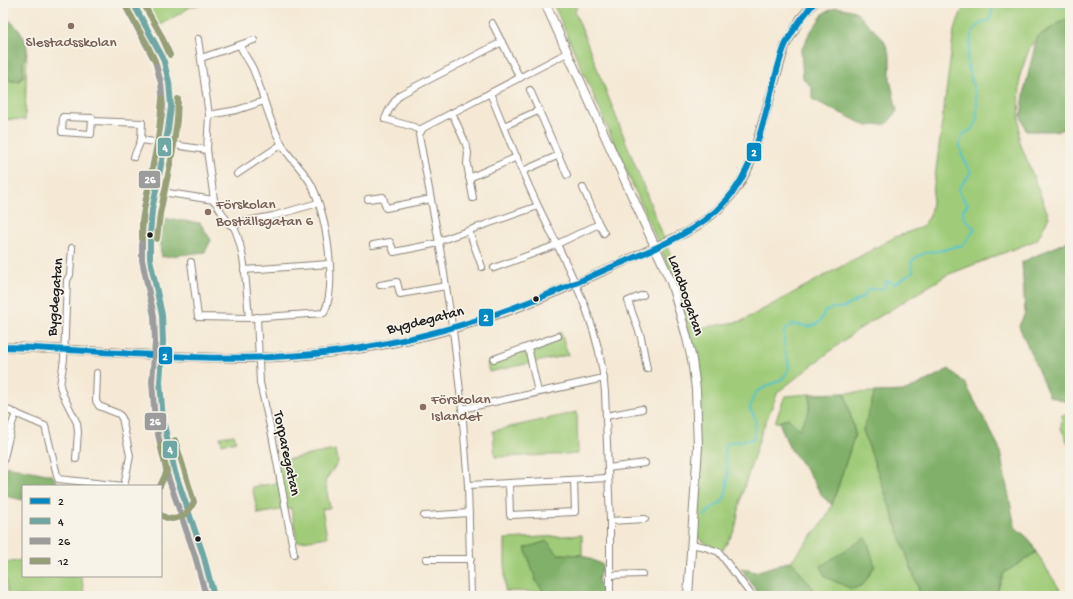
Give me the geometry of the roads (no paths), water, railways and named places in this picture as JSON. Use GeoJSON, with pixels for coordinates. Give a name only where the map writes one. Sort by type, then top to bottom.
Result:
{"type":"FeatureCollection","features":[{"type":"Feature","properties":{"kind":"street"},"geometry":{"type":"LineString","coordinates":[[133,3],[163,58],[169,82],[171,106],[166,143],[152,210],[150,235],[150,259],[162,315],[161,401],[168,443],[175,472],[203,554],[214,596]]}},
{"type":"Feature","properties":{"kind":"street","name":"Landbogatan"},"geometry":{"type":"LineString","coordinates":[[545,3],[671,282],[680,310],[692,360],[696,389],[698,447],[688,596]]}},
{"type":"Feature","properties":{"kind":"street","name":"Bygdegatan"},"geometry":{"type":"LineString","coordinates":[[3,347],[162,355],[258,357],[293,356],[379,345],[452,328],[511,310],[576,283],[700,225],[715,214],[728,201],[746,174],[752,159],[785,46],[801,18],[814,3]]}},
{"type":"Feature","properties":{"kind":"street"},"geometry":{"type":"LineString","coordinates":[[492,23],[520,78]]}},
{"type":"Feature","properties":{"kind":"street"},"geometry":{"type":"LineString","coordinates":[[198,39],[209,115],[207,150],[214,200],[229,224],[234,227],[238,236],[244,270],[249,318]]}},
{"type":"Feature","properties":{"kind":"street"},"geometry":{"type":"LineString","coordinates":[[201,58],[254,40]]}},
{"type":"Feature","properties":{"kind":"street"},"geometry":{"type":"LineString","coordinates":[[420,131],[414,127],[384,121],[388,108],[393,102],[401,94],[502,42]]}},
{"type":"Feature","properties":{"kind":"street"},"geometry":{"type":"LineString","coordinates":[[191,262],[198,317],[249,318],[324,313],[327,307],[330,282],[330,264],[325,228],[313,187],[282,144],[272,125],[252,68],[240,45]]}},
{"type":"Feature","properties":{"kind":"street"},"geometry":{"type":"LineString","coordinates":[[471,596],[468,485],[462,409],[446,286],[419,138],[420,131],[423,128],[567,53]]}},
{"type":"Feature","properties":{"kind":"street"},"geometry":{"type":"LineString","coordinates":[[530,90],[568,175]]}},
{"type":"Feature","properties":{"kind":"street"},"geometry":{"type":"LineString","coordinates":[[490,93],[538,206],[576,283],[597,340],[604,378],[606,416],[610,521],[610,596]]}},
{"type":"Feature","properties":{"kind":"street"},"geometry":{"type":"LineString","coordinates":[[209,115],[237,110],[264,101]]}},
{"type":"Feature","properties":{"kind":"street"},"geometry":{"type":"LineString","coordinates":[[504,126],[540,110]]}},
{"type":"Feature","properties":{"kind":"street"},"geometry":{"type":"LineString","coordinates":[[452,113],[466,144],[468,153],[467,164],[473,198]]}},
{"type":"Feature","properties":{"kind":"street"},"geometry":{"type":"LineString","coordinates":[[92,121],[91,134],[62,132],[63,117],[92,118],[92,121],[142,123],[141,140],[134,157]]}},
{"type":"Feature","properties":{"kind":"street"},"geometry":{"type":"LineString","coordinates":[[141,140],[207,150]]}},
{"type":"Feature","properties":{"kind":"street"},"geometry":{"type":"LineString","coordinates":[[237,174],[282,144]]}},
{"type":"Feature","properties":{"kind":"street"},"geometry":{"type":"LineString","coordinates":[[523,171],[559,155]]}},
{"type":"Feature","properties":{"kind":"street"},"geometry":{"type":"LineString","coordinates":[[469,178],[517,157]]}},
{"type":"Feature","properties":{"kind":"street"},"geometry":{"type":"LineString","coordinates":[[582,188],[604,233]]}},
{"type":"Feature","properties":{"kind":"street"},"geometry":{"type":"LineString","coordinates":[[168,192],[214,200]]}},
{"type":"Feature","properties":{"kind":"street"},"geometry":{"type":"LineString","coordinates":[[368,199],[383,197],[386,208],[431,199]]}},
{"type":"Feature","properties":{"kind":"street"},"geometry":{"type":"LineString","coordinates":[[234,227],[241,222],[273,216],[318,203]]}},
{"type":"Feature","properties":{"kind":"street"},"geometry":{"type":"LineString","coordinates":[[373,245],[390,242],[394,252],[439,242],[538,206]]}},
{"type":"Feature","properties":{"kind":"street"},"geometry":{"type":"LineString","coordinates":[[494,268],[557,245],[600,224]]}},
{"type":"Feature","properties":{"kind":"street"},"geometry":{"type":"LineString","coordinates":[[469,230],[482,267]]}},
{"type":"Feature","properties":{"kind":"street","name":"Bygdegatan"},"geometry":{"type":"LineString","coordinates":[[72,248],[70,275],[67,280],[64,349],[60,386],[76,423],[78,432],[76,459]]}},
{"type":"Feature","properties":{"kind":"street"},"geometry":{"type":"LineString","coordinates":[[244,270],[330,264]]}},
{"type":"Feature","properties":{"kind":"street"},"geometry":{"type":"LineString","coordinates":[[380,286],[397,282],[400,294],[446,286]]}},
{"type":"Feature","properties":{"kind":"street"},"geometry":{"type":"LineString","coordinates":[[643,295],[628,301],[641,337],[647,368]]}},
{"type":"Feature","properties":{"kind":"street"},"geometry":{"type":"LineString","coordinates":[[257,317],[258,357]]}},
{"type":"Feature","properties":{"kind":"street"},"geometry":{"type":"LineString","coordinates":[[494,360],[558,336]]}},
{"type":"Feature","properties":{"kind":"street"},"geometry":{"type":"LineString","coordinates":[[528,347],[538,392]]}},
{"type":"Feature","properties":{"kind":"street","name":"Torparegatan"},"geometry":{"type":"LineString","coordinates":[[258,357],[260,383],[272,435],[294,554]]}},
{"type":"Feature","properties":{"kind":"street"},"geometry":{"type":"LineString","coordinates":[[97,373],[97,404],[119,414],[124,425],[130,456],[124,485]]}},
{"type":"Feature","properties":{"kind":"street"},"geometry":{"type":"LineString","coordinates":[[462,409],[604,378]]}},
{"type":"Feature","properties":{"kind":"street"},"geometry":{"type":"LineString","coordinates":[[3,408],[45,426],[58,479],[115,485]]}},
{"type":"Feature","properties":{"kind":"street"},"geometry":{"type":"LineString","coordinates":[[606,416],[642,409]]}},
{"type":"Feature","properties":{"kind":"street"},"geometry":{"type":"LineString","coordinates":[[3,462],[16,413]]}},
{"type":"Feature","properties":{"kind":"street"},"geometry":{"type":"LineString","coordinates":[[608,468],[645,463]]}},
{"type":"Feature","properties":{"kind":"street"},"geometry":{"type":"LineString","coordinates":[[468,485],[608,478]]}},
{"type":"Feature","properties":{"kind":"street"},"geometry":{"type":"LineString","coordinates":[[509,483],[510,515],[575,512],[574,480]]}},
{"type":"Feature","properties":{"kind":"street"},"geometry":{"type":"LineString","coordinates":[[424,516],[469,514]]}},
{"type":"Feature","properties":{"kind":"street"},"geometry":{"type":"LineString","coordinates":[[610,521],[645,519]]}},
{"type":"Feature","properties":{"kind":"street"},"geometry":{"type":"LineString","coordinates":[[691,544],[719,552],[752,596]]}},
{"type":"Feature","properties":{"kind":"street"},"geometry":{"type":"LineString","coordinates":[[426,559],[470,559]]}},
{"type":"Feature","properties":{"kind":"street"},"geometry":{"type":"LineString","coordinates":[[610,575],[642,574]]}},
{"type":"Feature","properties":{"kind":"waterway"},"geometry":{"type":"LineString","coordinates":[[705,516],[711,509],[722,502],[726,494],[728,475],[724,450],[728,443],[753,439],[756,420],[750,409],[756,392],[782,379],[787,373],[789,366],[784,344],[784,331],[793,324],[812,326],[819,322],[824,312],[833,308],[843,308],[863,297],[867,290],[884,288],[886,282],[890,281],[894,284],[913,272],[911,262],[918,256],[927,252],[939,251],[963,245],[975,229],[963,217],[963,210],[968,204],[958,190],[971,172],[961,152],[960,142],[965,133],[974,127],[977,119],[976,95],[969,73],[967,58],[972,34],[979,24],[990,20],[994,3]]}},
{"type":"Feature","properties":{"kind":"waterway"},"geometry":{"type":"LineString","coordinates":[[1055,5],[1070,7]]}},
{"type":"Feature","properties":{"kind":"place","name":"Slestadsskolan"},"geometry":{"type":"Point","coordinates":[71,26]}},
{"type":"Feature","properties":{"kind":"place","name":"Förskolan Boställsgatan 6"},"geometry":{"type":"Point","coordinates":[208,212]}},
{"type":"Feature","properties":{"kind":"place","name":"Förskolan Islandet"},"geometry":{"type":"Point","coordinates":[423,407]}}]}
